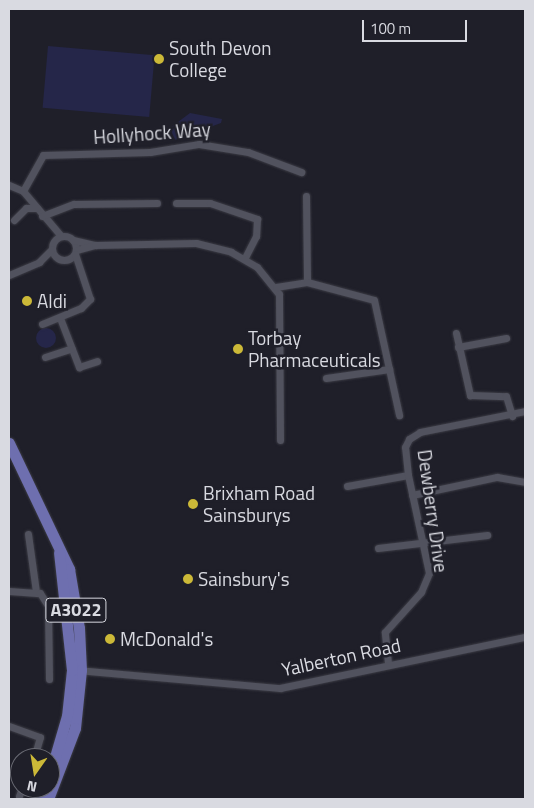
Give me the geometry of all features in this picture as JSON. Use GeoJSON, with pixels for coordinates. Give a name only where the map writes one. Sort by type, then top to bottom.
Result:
{"type":"FeatureCollection","features":[{"type":"Feature","properties":{"kind":"main road","name":"A3022"},"geometry":{"type":"LineString","coordinates":[[9,444],[59,553],[69,569],[76,670],[68,753],[48,799]]}},
{"type":"Feature","properties":{"kind":"main road","name":"A3022"},"geometry":{"type":"LineString","coordinates":[[58,748],[67,716],[76,670]]}},
{"type":"Feature","properties":{"kind":"street","name":"Hollyhock Way"},"geometry":{"type":"LineString","coordinates":[[23,192],[43,155],[150,152],[199,144],[248,152],[301,172]]}},
{"type":"Feature","properties":{"kind":"street"},"geometry":{"type":"LineString","coordinates":[[9,185],[23,192],[49,226],[61,236],[95,245],[182,242],[245,258],[276,286],[280,440]]}},
{"type":"Feature","properties":{"kind":"street"},"geometry":{"type":"LineString","coordinates":[[306,196],[307,282]]}},
{"type":"Feature","properties":{"kind":"street"},"geometry":{"type":"LineString","coordinates":[[42,216],[74,204],[157,203]]}},
{"type":"Feature","properties":{"kind":"street"},"geometry":{"type":"LineString","coordinates":[[176,203],[210,203],[248,215],[258,224],[245,258]]}},
{"type":"Feature","properties":{"kind":"street"},"geometry":{"type":"LineString","coordinates":[[14,220],[26,208],[37,208]]}},
{"type":"Feature","properties":{"kind":"street"},"geometry":{"type":"LineString","coordinates":[[49,226],[58,259]]}},
{"type":"Feature","properties":{"kind":"street"},"geometry":{"type":"LineString","coordinates":[[40,262],[61,236]]}},
{"type":"Feature","properties":{"kind":"street"},"geometry":{"type":"LineString","coordinates":[[42,324],[60,318],[90,299],[88,283],[78,266],[73,240]]}},
{"type":"Feature","properties":{"kind":"street"},"geometry":{"type":"LineString","coordinates":[[67,261],[76,252],[95,245]]}},
{"type":"Feature","properties":{"kind":"street"},"geometry":{"type":"LineString","coordinates":[[9,275],[40,262],[58,259],[78,266]]}},
{"type":"Feature","properties":{"kind":"street"},"geometry":{"type":"LineString","coordinates":[[276,286],[307,282],[374,300],[399,415]]}},
{"type":"Feature","properties":{"kind":"street"},"geometry":{"type":"LineString","coordinates":[[60,318],[79,367],[97,361]]}},
{"type":"Feature","properties":{"kind":"street"},"geometry":{"type":"LineString","coordinates":[[456,333],[470,395],[506,396],[512,416]]}},
{"type":"Feature","properties":{"kind":"street"},"geometry":{"type":"LineString","coordinates":[[458,347],[506,338]]}},
{"type":"Feature","properties":{"kind":"street"},"geometry":{"type":"LineString","coordinates":[[45,357],[72,348]]}},
{"type":"Feature","properties":{"kind":"street"},"geometry":{"type":"LineString","coordinates":[[326,378],[388,369]]}},
{"type":"Feature","properties":{"kind":"street","name":"Dewberry Drive"},"geometry":{"type":"LineString","coordinates":[[388,662],[385,632],[426,584],[424,544],[408,475],[405,447],[414,433],[512,416],[525,411]]}},
{"type":"Feature","properties":{"kind":"street"},"geometry":{"type":"LineString","coordinates":[[347,486],[408,475]]}},
{"type":"Feature","properties":{"kind":"street"},"geometry":{"type":"LineString","coordinates":[[412,495],[497,478],[525,482]]}},
{"type":"Feature","properties":{"kind":"street"},"geometry":{"type":"LineString","coordinates":[[28,534],[36,592],[48,606],[49,679]]}},
{"type":"Feature","properties":{"kind":"street"},"geometry":{"type":"LineString","coordinates":[[378,548],[487,535]]}},
{"type":"Feature","properties":{"kind":"street"},"geometry":{"type":"LineString","coordinates":[[9,591],[36,592]]}},
{"type":"Feature","properties":{"kind":"street","name":"Yalberton Road"},"geometry":{"type":"LineString","coordinates":[[76,670],[280,688],[388,662],[525,637]]}},
{"type":"Feature","properties":{"kind":"street"},"geometry":{"type":"LineString","coordinates":[[9,726],[40,737],[37,748]]}},
{"type":"Feature","properties":{"kind":"shaded area"},"geometry":{"type":"Polygon","coordinates":[[[48,46],[155,55],[149,117],[43,108],[48,46]]]}},
{"type":"Feature","properties":{"kind":"shaded area"},"geometry":{"type":"Polygon","coordinates":[[[190,113],[222,119],[221,123],[175,140],[170,128],[190,113]]]}},
{"type":"Feature","properties":{"kind":"shaded area"},"geometry":{"type":"Polygon","coordinates":[[[46,328],[53,331],[56,338],[53,345],[46,348],[39,345],[36,338],[39,331],[46,328]]]}},
{"type":"Feature","properties":{"kind":"place","name":"South Devon College"},"geometry":{"type":"Point","coordinates":[159,59]}},
{"type":"Feature","properties":{"kind":"place","name":"Aldi"},"geometry":{"type":"Point","coordinates":[27,301]}},
{"type":"Feature","properties":{"kind":"place","name":"Torbay Pharmaceuticals"},"geometry":{"type":"Point","coordinates":[238,349]}},
{"type":"Feature","properties":{"kind":"place","name":"Brixham Road Sainsburys"},"geometry":{"type":"Point","coordinates":[193,504]}},
{"type":"Feature","properties":{"kind":"place","name":"Sainsbury's"},"geometry":{"type":"Point","coordinates":[188,579]}},
{"type":"Feature","properties":{"kind":"place","name":"McDonald's"},"geometry":{"type":"Point","coordinates":[110,639]}}]}
